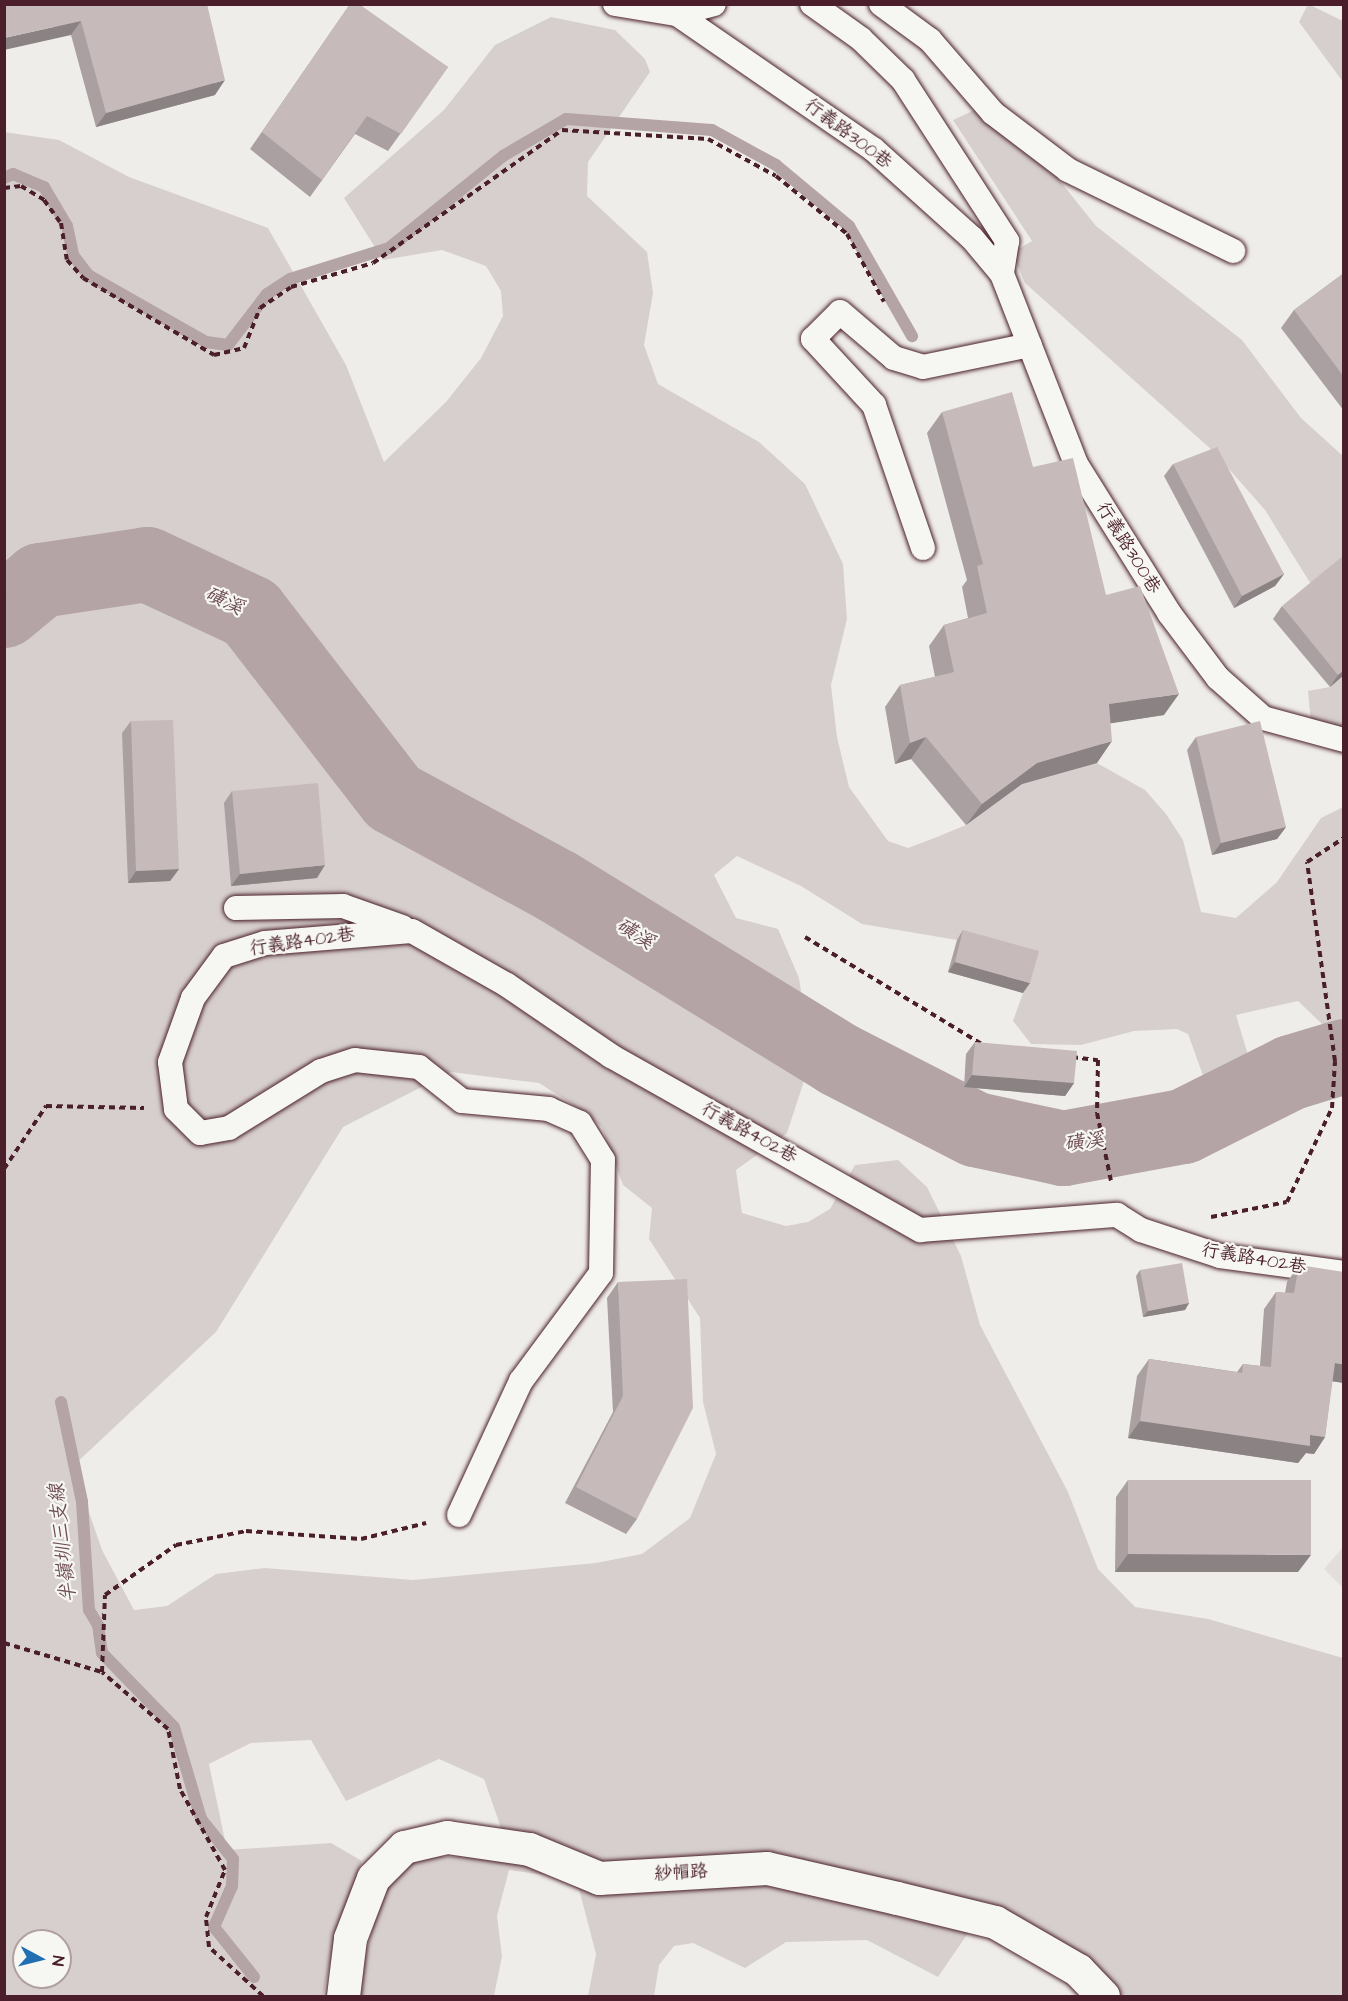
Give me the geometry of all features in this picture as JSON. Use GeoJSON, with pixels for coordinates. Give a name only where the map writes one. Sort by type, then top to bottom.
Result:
{"type":"FeatureCollection","features":[{"type":"Feature","properties":{"kind":"street","name":"紗帽路"},"geometry":{"type":"LineString","coordinates":[[343,1996],[350,1938],[373,1878],[404,1847],[447,1837],[529,1849],[599,1878],[768,1868],[919,1903],[994,1922],[1078,1970],[1103,1996]]}},
{"type":"Feature","properties":{"kind":"lane","name":"行義路300巷"},"geometry":{"type":"LineString","coordinates":[[615,4],[677,14],[714,4]]}},
{"type":"Feature","properties":{"kind":"lane"},"geometry":{"type":"LineString","coordinates":[[812,4],[861,39],[910,89],[1007,241],[1002,274]]}},
{"type":"Feature","properties":{"kind":"lane"},"geometry":{"type":"LineString","coordinates":[[881,4],[930,40],[993,113],[1068,170],[1233,251]]}},
{"type":"Feature","properties":{"kind":"lane","name":"行義路300巷"},"geometry":{"type":"LineString","coordinates":[[677,14],[873,149],[972,238],[1002,274],[1076,464],[1169,613],[1218,678],[1263,718],[1344,740]]}},
{"type":"Feature","properties":{"kind":"lane"},"geometry":{"type":"LineString","coordinates":[[923,548],[874,405],[813,339],[840,312],[894,358],[923,367],[1030,345]]}},
{"type":"Feature","properties":{"kind":"lane"},"geometry":{"type":"LineString","coordinates":[[236,908],[343,906],[412,930]]}},
{"type":"Feature","properties":{"kind":"lane","name":"行義路402巷"},"geometry":{"type":"LineString","coordinates":[[176,1109],[170,1062],[193,999],[224,956],[266,944],[412,930],[507,985],[611,1056],[920,1230],[1117,1215],[1141,1230],[1220,1256],[1344,1273]]}},
{"type":"Feature","properties":{"kind":"lane"},"geometry":{"type":"LineString","coordinates":[[176,1109],[200,1133],[229,1128],[321,1071],[355,1060],[419,1067],[462,1101],[549,1109],[580,1123],[603,1160],[601,1273],[520,1381],[459,1515]]}},
{"type":"Feature","properties":{"kind":"path"},"geometry":{"type":"LineString","coordinates":[[4,189],[21,186],[44,200],[61,223],[67,260],[83,278],[214,355],[244,348],[260,308],[291,287],[373,263],[562,130],[708,139],[776,176],[847,234],[888,311]]}},
{"type":"Feature","properties":{"kind":"path"},"geometry":{"type":"LineString","coordinates":[[1197,1219],[1287,1202],[1332,1108],[1335,1061],[1307,862],[1344,838]]}},
{"type":"Feature","properties":{"kind":"path"},"geometry":{"type":"LineString","coordinates":[[805,937],[986,1047]]}},
{"type":"Feature","properties":{"kind":"path"},"geometry":{"type":"LineString","coordinates":[[1064,1056],[1098,1060],[1097,1113],[1117,1215]]}},
{"type":"Feature","properties":{"kind":"path"},"geometry":{"type":"LineString","coordinates":[[4,1169],[46,1106],[176,1109]]}},
{"type":"Feature","properties":{"kind":"path"},"geometry":{"type":"LineString","coordinates":[[102,1672],[105,1595],[176,1545],[246,1531],[361,1539],[459,1515]]}},
{"type":"Feature","properties":{"kind":"path"},"geometry":{"type":"LineString","coordinates":[[4,1643],[85,1672],[102,1672],[168,1729],[180,1789],[225,1870],[206,1917],[209,1947],[263,1996]]}},
{"type":"Feature","properties":{"kind":"shaded area"},"geometry":{"type":"Polygon","coordinates":[[[1308,4],[1343,21],[1343,82],[1299,22],[1308,4]]]}},
{"type":"Feature","properties":{"kind":"shaded area"},"geometry":{"type":"Polygon","coordinates":[[[551,17],[615,30],[645,59],[650,72],[588,162],[587,196],[647,252],[653,293],[644,345],[658,384],[759,442],[805,484],[843,564],[847,619],[831,685],[837,737],[849,787],[888,841],[908,848],[966,825],[1022,784],[1097,763],[1145,790],[1166,814],[1183,840],[1201,912],[1236,918],[1277,882],[1321,818],[1343,807],[1343,1044],[1298,1001],[1236,1015],[1258,1089],[1232,1113],[1216,1111],[1188,1034],[1177,1029],[1134,1031],[1081,1045],[1031,1044],[1013,1021],[1023,993],[957,940],[862,924],[801,886],[737,856],[714,875],[736,918],[778,929],[799,978],[807,1031],[804,1081],[787,1133],[736,1170],[742,1213],[786,1226],[808,1222],[830,1209],[855,1165],[898,1160],[927,1187],[961,1256],[980,1325],[1068,1492],[1098,1569],[1135,1607],[1208,1619],[1343,1658],[1343,1996],[1121,1996],[1090,1960],[975,1923],[938,1977],[867,1940],[786,1942],[745,1968],[693,1943],[674,1946],[659,1965],[654,1996],[588,1996],[596,1954],[579,1889],[552,1876],[509,1870],[497,1916],[502,1956],[494,1996],[354,1996],[383,1890],[415,1857],[501,1856],[500,1825],[484,1779],[439,1759],[346,1801],[311,1740],[251,1743],[209,1764],[227,1850],[331,1843],[362,1861],[337,1929],[323,1996],[5,1996],[4,132],[59,140],[129,177],[268,228],[346,365],[384,462],[446,402],[481,358],[503,316],[501,291],[486,266],[442,250],[383,260],[344,198],[444,110],[495,45],[551,17]],[[451,1072],[343,1127],[216,1332],[73,1466],[102,1550],[134,1610],[167,1606],[216,1574],[265,1568],[413,1580],[596,1563],[642,1554],[690,1518],[716,1454],[703,1402],[700,1318],[649,1239],[652,1208],[623,1185],[602,1127],[580,1109],[539,1083],[451,1072]]]}},
{"type":"Feature","properties":{"kind":"shaded area"},"geometry":{"type":"Polygon","coordinates":[[[979,108],[1044,161],[1096,226],[1242,340],[1301,418],[1343,456],[1343,569],[1312,586],[1265,510],[1213,451],[1025,283],[1012,253],[1032,241],[953,120],[979,108]]]}},
{"type":"Feature","properties":{"kind":"shaded area"},"geometry":{"type":"Polygon","coordinates":[[[1343,675],[1343,729],[1311,723],[1308,691],[1330,687],[1343,675]]]}},
{"type":"Feature","properties":{"kind":"shaded area"},"geometry":{"type":"Polygon","coordinates":[[[1343,1547],[1343,1588],[1324,1569],[1343,1547]]]}},
{"type":"Feature","properties":{"kind":"building"},"geometry":{"type":"Polygon","coordinates":[[[4,4],[207,4],[225,80],[106,113],[81,21],[4,38],[4,4]]]}},
{"type":"Feature","properties":{"kind":"building"},"geometry":{"type":"Polygon","coordinates":[[[350,4],[359,4],[448,67],[401,134],[367,116],[322,180],[262,132],[350,4]]]}},
{"type":"Feature","properties":{"kind":"building"},"geometry":{"type":"Polygon","coordinates":[[[1344,273],[1344,377],[1294,310],[1344,273]]]}},
{"type":"Feature","properties":{"kind":"building"},"geometry":{"type":"Polygon","coordinates":[[[1012,392],[1033,467],[1073,458],[1106,595],[1140,586],[1179,694],[1109,704],[1112,741],[1037,763],[982,804],[926,737],[910,743],[900,685],[954,672],[944,625],[987,613],[977,566],[983,564],[942,412],[1012,392]]]}},
{"type":"Feature","properties":{"kind":"building"},"geometry":{"type":"Polygon","coordinates":[[[1217,447],[1284,574],[1242,596],[1173,464],[1217,447]]]}},
{"type":"Feature","properties":{"kind":"building"},"geometry":{"type":"Polygon","coordinates":[[[1344,555],[1344,670],[1338,675],[1282,606],[1344,555]]]}},
{"type":"Feature","properties":{"kind":"building"},"geometry":{"type":"Polygon","coordinates":[[[173,720],[179,869],[136,871],[131,721],[173,720]]]}},
{"type":"Feature","properties":{"kind":"building"},"geometry":{"type":"Polygon","coordinates":[[[1260,721],[1286,827],[1221,843],[1196,737],[1260,721]]]}},
{"type":"Feature","properties":{"kind":"building"},"geometry":{"type":"Polygon","coordinates":[[[318,783],[325,865],[240,874],[232,791],[318,783]]]}},
{"type":"Feature","properties":{"kind":"building"},"geometry":{"type":"Polygon","coordinates":[[[963,930],[1039,951],[1030,983],[955,962],[963,930]]]}},
{"type":"Feature","properties":{"kind":"building"},"geometry":{"type":"Polygon","coordinates":[[[975,1042],[1077,1051],[1074,1083],[972,1075],[975,1042]]]}},
{"type":"Feature","properties":{"kind":"building"},"geometry":{"type":"Polygon","coordinates":[[[1182,1263],[1189,1303],[1148,1311],[1140,1270],[1182,1263]]]}},
{"type":"Feature","properties":{"kind":"building"},"geometry":{"type":"Polygon","coordinates":[[[1299,1265],[1344,1272],[1344,1364],[1335,1363],[1325,1437],[1310,1435],[1310,1446],[1140,1421],[1149,1359],[1242,1373],[1243,1364],[1271,1367],[1276,1292],[1294,1293],[1299,1265]]]}},
{"type":"Feature","properties":{"kind":"building"},"geometry":{"type":"Polygon","coordinates":[[[687,1279],[693,1408],[637,1519],[576,1487],[623,1396],[618,1282],[687,1279]]]}},
{"type":"Feature","properties":{"kind":"building"},"geometry":{"type":"Polygon","coordinates":[[[1128,1480],[1311,1480],[1311,1555],[1128,1554],[1128,1480]]]}},
{"type":"Feature","properties":{"kind":"waterway"},"geometry":{"type":"LineString","coordinates":[[4,178],[13,174],[44,187],[67,226],[73,255],[88,275],[206,342],[228,345],[267,294],[290,279],[389,248],[503,156],[566,119],[712,130],[776,165],[849,226],[912,336]]}},
{"type":"Feature","properties":{"kind":"waterway","name":"磺溪"},"geometry":{"type":"LineString","coordinates":[[4,610],[40,580],[147,564],[250,612],[393,797],[557,886],[838,1059],[975,1129],[1063,1148],[1183,1126],[1291,1072],[1344,1056]]}},
{"type":"Feature","properties":{"kind":"waterway","name":"半嶺圳三支線"},"geometry":{"type":"LineString","coordinates":[[61,1402],[82,1502],[89,1610],[98,1625],[102,1653],[174,1727],[201,1819],[233,1859],[232,1886],[214,1927],[254,1977]]}}]}
